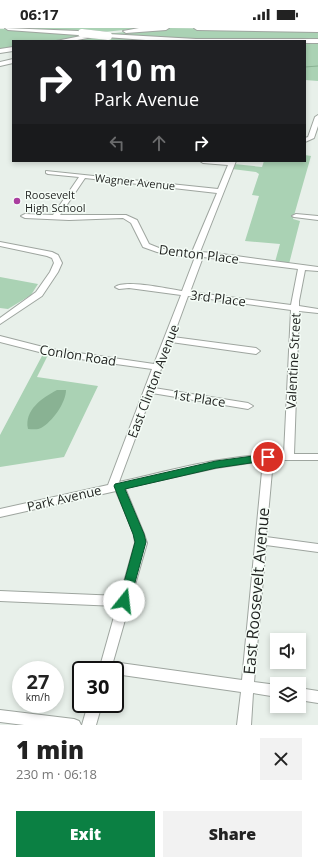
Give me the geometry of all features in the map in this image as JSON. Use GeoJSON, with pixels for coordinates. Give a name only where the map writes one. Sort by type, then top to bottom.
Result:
{"type":"FeatureCollection","features":[{"type":"Feature","properties":{"kind":"highway"},"geometry":{"type":"LineString","coordinates":[[8,28],[184,40]]}},
{"type":"Feature","properties":{"kind":"highway"},"geometry":{"type":"LineString","coordinates":[[66,40],[120,31],[166,28]]}},
{"type":"Feature","properties":{"kind":"highway"},"geometry":{"type":"LineString","coordinates":[[197,28],[317,28]]}},
{"type":"Feature","properties":{"kind":"highway"},"geometry":{"type":"LineString","coordinates":[[306,41],[318,41]]}},
{"type":"Feature","properties":{"kind":"highway"},"geometry":{"type":"LineString","coordinates":[[306,42],[318,41]]}},
{"type":"Feature","properties":{"kind":"highway"},"geometry":{"type":"LineString","coordinates":[[0,52],[12,49]]}},
{"type":"Feature","properties":{"kind":"highway"},"geometry":{"type":"LineString","coordinates":[[0,52],[12,52]]}},
{"type":"Feature","properties":{"kind":"highway"},"geometry":{"type":"LineString","coordinates":[[0,64],[12,61]]}},
{"type":"Feature","properties":{"kind":"street"},"geometry":{"type":"LineString","coordinates":[[306,140],[311,138],[318,117]]}},
{"type":"Feature","properties":{"kind":"street"},"geometry":{"type":"LineString","coordinates":[[198,255],[232,163],[217,162]]}},
{"type":"Feature","properties":{"kind":"street","name":"Wagner Avenue"},"geometry":{"type":"LineString","coordinates":[[48,172],[221,192]]}},
{"type":"Feature","properties":{"kind":"street"},"geometry":{"type":"LineString","coordinates":[[56,217],[83,176]]}},
{"type":"Feature","properties":{"kind":"street","name":"Denton Place"},"geometry":{"type":"LineString","coordinates":[[25,216],[124,216],[134,222],[143,242],[149,247],[165,252],[318,269]]}},
{"type":"Feature","properties":{"kind":"street"},"geometry":{"type":"LineString","coordinates":[[296,216],[318,218]]}},
{"type":"Feature","properties":{"kind":"street"},"geometry":{"type":"LineString","coordinates":[[0,244],[49,254],[55,257],[58,263],[54,272],[39,294],[0,322]]}},
{"type":"Feature","properties":{"kind":"street","name":"East Clinton Avenue"},"geometry":{"type":"LineString","coordinates":[[116,487],[157,367],[186,294],[198,255]]}},
{"type":"Feature","properties":{"kind":"street","name":"Valentine Street"},"geometry":{"type":"LineString","coordinates":[[289,456],[296,308],[295,301],[302,267]]}},
{"type":"Feature","properties":{"kind":"street","name":"3rd Place"},"geometry":{"type":"LineString","coordinates":[[119,287],[129,286],[318,311]]}},
{"type":"Feature","properties":{"kind":"street","name":"Conlon Road"},"geometry":{"type":"LineString","coordinates":[[0,339],[51,352],[157,367]]}},
{"type":"Feature","properties":{"kind":"street"},"geometry":{"type":"LineString","coordinates":[[169,339],[256,351]]}},
{"type":"Feature","properties":{"kind":"street","name":"1st Place"},"geometry":{"type":"LineString","coordinates":[[149,390],[248,406]]}},
{"type":"Feature","properties":{"kind":"street","name":"Park Avenue"},"geometry":{"type":"LineString","coordinates":[[0,513],[216,464],[268,457],[318,457]]}},
{"type":"Feature","properties":{"kind":"street","name":"East Roosevelt Avenue"},"geometry":{"type":"LineString","coordinates":[[244,725],[268,457]]}},
{"type":"Feature","properties":{"kind":"street"},"geometry":{"type":"LineString","coordinates":[[107,661],[140,542],[139,534],[116,487]]}},
{"type":"Feature","properties":{"kind":"street"},"geometry":{"type":"LineString","coordinates":[[260,540],[318,548]]}},
{"type":"Feature","properties":{"kind":"street"},"geometry":{"type":"LineString","coordinates":[[0,596],[124,601]]}},
{"type":"Feature","properties":{"kind":"street"},"geometry":{"type":"LineString","coordinates":[[124,670],[270,690]]}},
{"type":"Feature","properties":{"kind":"street"},"geometry":{"type":"LineString","coordinates":[[306,695],[318,697]]}},
{"type":"Feature","properties":{"kind":"street"},"geometry":{"type":"LineString","coordinates":[[89,725],[92,713]]}},
{"type":"Feature","properties":{"kind":"street"},"geometry":{"type":"LineString","coordinates":[[0,716],[74,725]]}},
{"type":"Feature","properties":{"kind":"shaded area"},"geometry":{"type":"Polygon","coordinates":[[[24,28],[143,28],[94,33],[24,28]]]}},
{"type":"Feature","properties":{"kind":"shaded area"},"geometry":{"type":"Polygon","coordinates":[[[170,28],[318,30],[318,40],[175,39],[104,34],[170,28]]]}},
{"type":"Feature","properties":{"kind":"shaded area"},"geometry":{"type":"Polygon","coordinates":[[[0,29],[85,35],[58,40],[12,40],[12,47],[0,49],[0,29]]]}},
{"type":"Feature","properties":{"kind":"shaded area"},"geometry":{"type":"Polygon","coordinates":[[[92,36],[168,40],[68,40],[92,36]]]}},
{"type":"Feature","properties":{"kind":"shaded area"},"geometry":{"type":"Polygon","coordinates":[[[306,43],[318,43],[318,81],[306,80],[306,43]]]}},
{"type":"Feature","properties":{"kind":"shaded area"},"geometry":{"type":"Polygon","coordinates":[[[306,155],[311,156],[293,219],[300,221],[289,264],[275,262],[280,244],[245,241],[259,196],[252,195],[259,174],[256,172],[232,169],[234,164],[262,167],[264,162],[306,162],[306,155]]]}},
{"type":"Feature","properties":{"kind":"shaded area"},"geometry":{"type":"Polygon","coordinates":[[[0,277],[38,284],[31,295],[8,309],[0,308],[0,277]]]}},
{"type":"Feature","properties":{"kind":"shaded area"},"geometry":{"type":"Polygon","coordinates":[[[43,354],[48,355],[37,377],[98,386],[64,457],[0,467],[0,435],[43,354]]]}},
{"type":"Feature","properties":{"kind":"shaded area"},"geometry":{"type":"Polygon","coordinates":[[[57,390],[66,390],[64,401],[58,412],[41,428],[28,429],[27,422],[31,410],[40,401],[57,390]]]}},
{"type":"Feature","properties":{"kind":"waterway"},"geometry":{"type":"LineString","coordinates":[[306,67],[318,66]]}},
{"type":"Feature","properties":{"kind":"place","name":"Roosevelt High School"},"geometry":{"type":"Point","coordinates":[17,201]}},
{"type":"Feature","properties":{"kind":"route"},"geometry":{"type":"LineString","coordinates":[[124,601],[140,542],[139,534],[119,486],[216,464],[268,457]]}}]}
